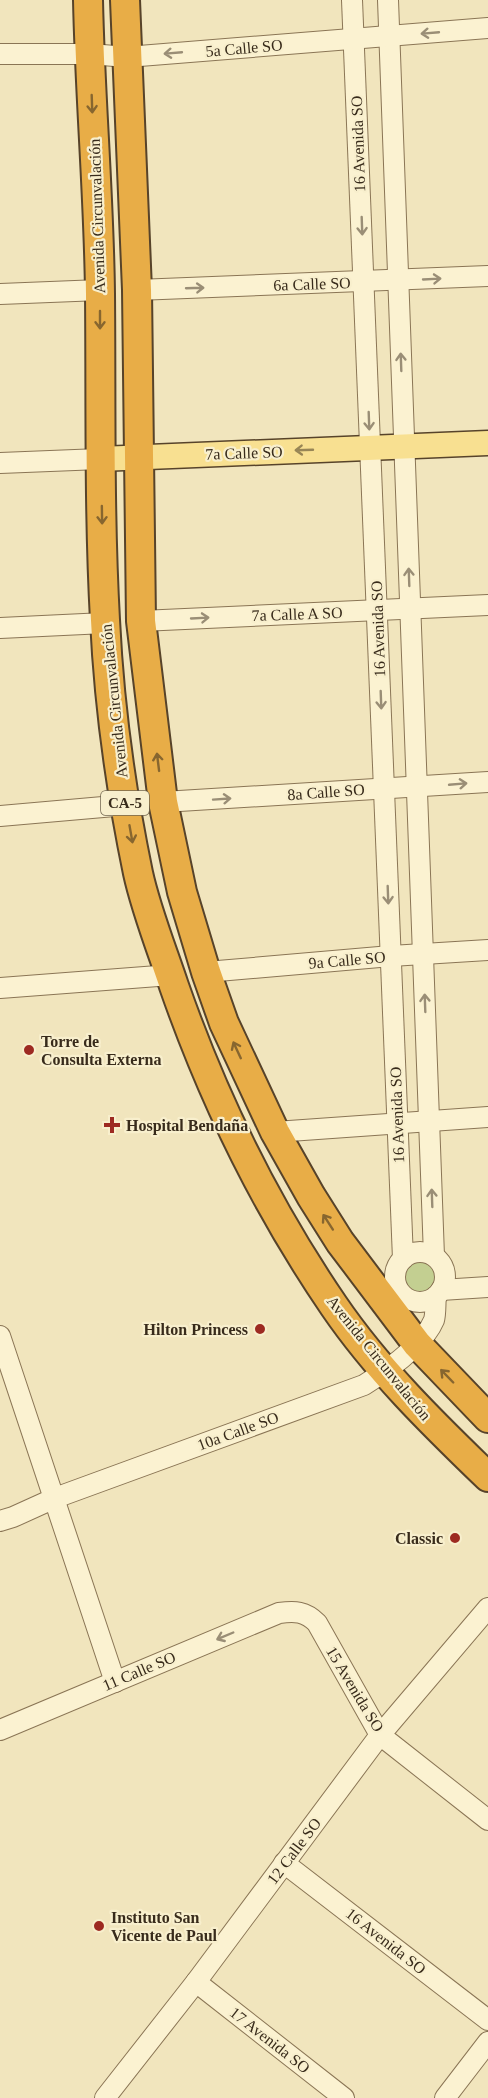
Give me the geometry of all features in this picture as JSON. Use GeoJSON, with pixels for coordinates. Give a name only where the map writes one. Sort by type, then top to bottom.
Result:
{"type":"FeatureCollection","features":[{"type":"Feature","properties":{"kind":"highway","name":"Avenida Circunvalación"},"geometry":{"type":"LineString","coordinates":[[87,0],[100,290],[100,459],[105,623],[112,702],[139,878],[197,1050],[259,1181],[295,1245],[336,1309],[386,1371],[438,1429],[488,1477]]}},
{"type":"Feature","properties":{"kind":"highway","name":"CA-5"},"geometry":{"type":"LineString","coordinates":[[125,0],[137,290],[141,621],[163,802],[182,892],[224,1023],[275,1132],[311,1196],[340,1242],[391,1295],[417,1344],[488,1418]]}},
{"type":"Feature","properties":{"kind":"highway"},"geometry":{"type":"LineString","coordinates":[[112,702],[125,718],[134,780],[138,790],[148,801],[163,802]]}},
{"type":"Feature","properties":{"kind":"highway"},"geometry":{"type":"LineString","coordinates":[[171,975],[190,976],[196,982],[208,1009],[224,1023]]}},
{"type":"Feature","properties":{"kind":"main road","name":"7a Calle SO"},"geometry":{"type":"LineString","coordinates":[[100,459],[488,443]]}},
{"type":"Feature","properties":{"kind":"street","name":"16 Avenida SO"},"geometry":{"type":"LineString","coordinates":[[352,0],[403,1259]]}},
{"type":"Feature","properties":{"kind":"street","name":"16 Avenida SO"},"geometry":{"type":"LineString","coordinates":[[388,0],[434,1256]]}},
{"type":"Feature","properties":{"kind":"street","name":"5a Calle SO"},"geometry":{"type":"LineString","coordinates":[[0,54],[90,54],[127,57],[488,28]]}},
{"type":"Feature","properties":{"kind":"street","name":"6a Calle SO"},"geometry":{"type":"LineString","coordinates":[[137,290],[488,276]]}},
{"type":"Feature","properties":{"kind":"street"},"geometry":{"type":"LineString","coordinates":[[0,294],[100,290]]}},
{"type":"Feature","properties":{"kind":"street","name":"7a Calle SO"},"geometry":{"type":"LineString","coordinates":[[0,463],[100,459]]}},
{"type":"Feature","properties":{"kind":"street","name":"7a Calle A SO"},"geometry":{"type":"LineString","coordinates":[[141,621],[488,606]]}},
{"type":"Feature","properties":{"kind":"street"},"geometry":{"type":"LineString","coordinates":[[0,628],[105,623]]}},
{"type":"Feature","properties":{"kind":"street","name":"8a Calle SO"},"geometry":{"type":"LineString","coordinates":[[163,802],[488,782]]}},
{"type":"Feature","properties":{"kind":"street"},"geometry":{"type":"LineString","coordinates":[[0,816],[126,805]]}},
{"type":"Feature","properties":{"kind":"street","name":"9a Calle SO"},"geometry":{"type":"LineString","coordinates":[[206,972],[488,950]]}},
{"type":"Feature","properties":{"kind":"street"},"geometry":{"type":"LineString","coordinates":[[0,988],[171,975]]}},
{"type":"Feature","properties":{"kind":"street"},"geometry":{"type":"LineString","coordinates":[[275,1132],[488,1117]]}},
{"type":"Feature","properties":{"kind":"street"},"geometry":{"type":"LineString","coordinates":[[439,1293],[445,1275],[440,1262],[434,1256],[418,1252],[403,1259],[395,1274],[391,1295],[412,1300],[429,1300],[439,1293],[488,1287]]}},
{"type":"Feature","properties":{"kind":"street","name":"10a Calle SO"},"geometry":{"type":"LineString","coordinates":[[0,1521],[364,1384],[386,1371],[417,1344],[434,1319],[439,1293]]}},
{"type":"Feature","properties":{"kind":"street"},"geometry":{"type":"LineString","coordinates":[[0,1336],[56,1498],[115,1682]]}},
{"type":"Feature","properties":{"kind":"street","name":"12 Calle SO"},"geometry":{"type":"LineString","coordinates":[[105,2098],[196,1982],[380,1735],[488,1608]]}},
{"type":"Feature","properties":{"kind":"street","name":"15 Avenida SO"},"geometry":{"type":"LineString","coordinates":[[279,1613],[295,1611],[309,1615],[317,1623],[380,1735],[488,1820]]}},
{"type":"Feature","properties":{"kind":"street","name":"11 Calle SO"},"geometry":{"type":"LineString","coordinates":[[0,1730],[279,1613]]}},
{"type":"Feature","properties":{"kind":"street","name":"16 Avenida SO"},"geometry":{"type":"LineString","coordinates":[[284,1863],[488,2020]]}},
{"type":"Feature","properties":{"kind":"street","name":"17 Avenida SO"},"geometry":{"type":"LineString","coordinates":[[196,1982],[344,2098]]}},
{"type":"Feature","properties":{"kind":"street"},"geometry":{"type":"LineString","coordinates":[[445,2098],[488,2043]]}},
{"type":"Feature","properties":{"kind":"green space"},"geometry":{"type":"Polygon","coordinates":[[[420,1259],[433,1264],[438,1277],[433,1290],[420,1295],[407,1290],[402,1277],[407,1264],[420,1259]]]}},
{"type":"Feature","properties":{"kind":"place","name":"Torre de Consulta Externa"},"geometry":{"type":"Point","coordinates":[29,1050]}},
{"type":"Feature","properties":{"kind":"place","name":"Hospital Bendaña"},"geometry":{"type":"Point","coordinates":[112,1125]}},
{"type":"Feature","properties":{"kind":"place","name":"Hilton Princess"},"geometry":{"type":"Point","coordinates":[260,1329]}},
{"type":"Feature","properties":{"kind":"place","name":"Classic"},"geometry":{"type":"Point","coordinates":[455,1538]}},
{"type":"Feature","properties":{"kind":"place","name":"Instituto San Vicente de Paul"},"geometry":{"type":"Point","coordinates":[99,1926]}}]}
